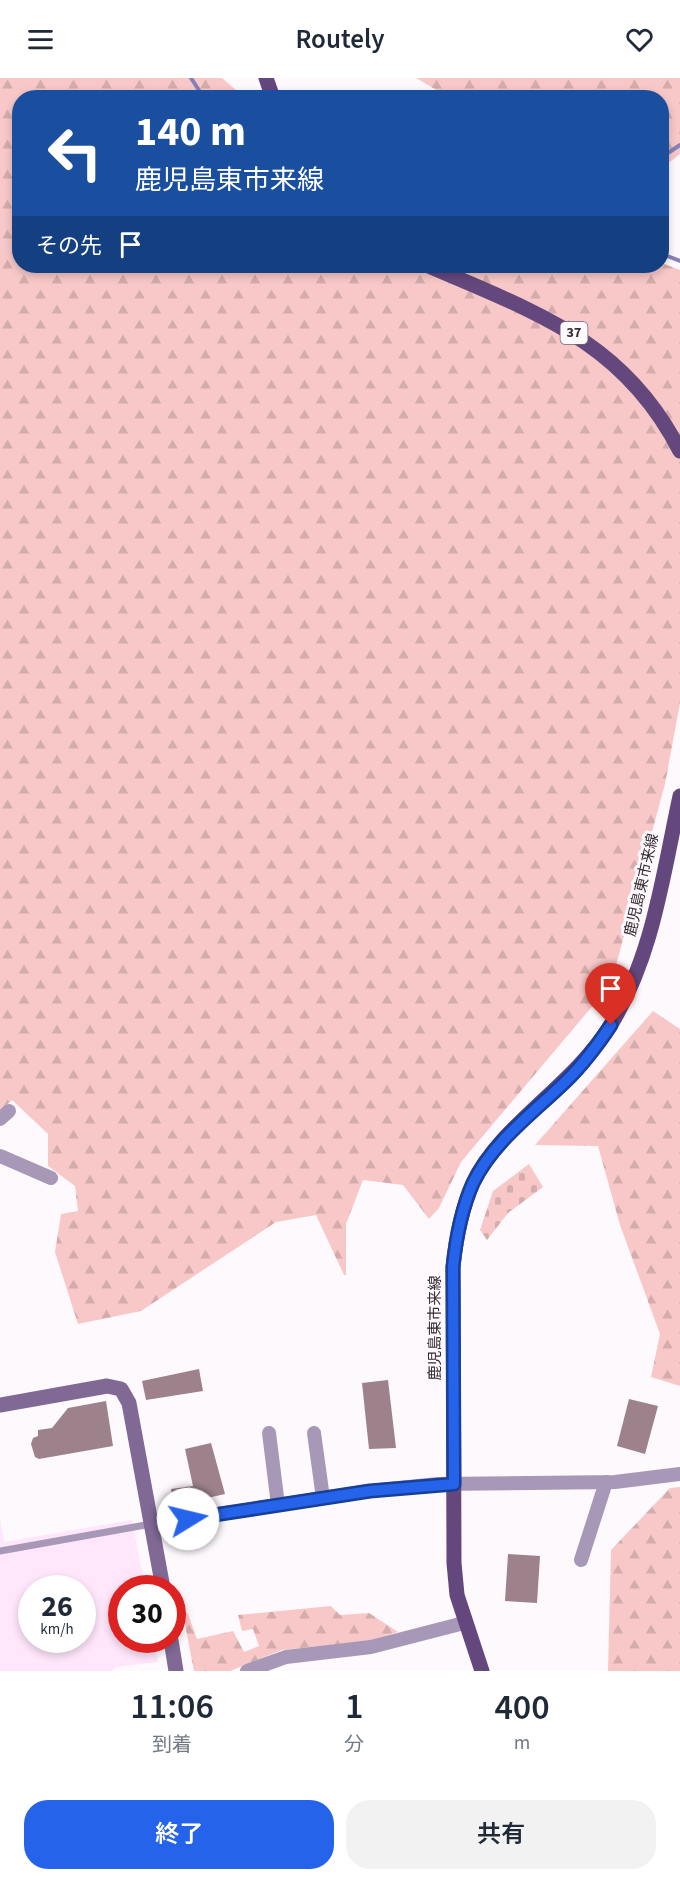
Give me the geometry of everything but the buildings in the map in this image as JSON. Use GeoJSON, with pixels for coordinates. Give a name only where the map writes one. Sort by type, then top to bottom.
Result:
{"type":"FeatureCollection","features":[{"type":"Feature","properties":{"kind":"main road","name":"37"},"geometry":{"type":"LineString","coordinates":[[445,273],[551,320],[585,341],[608,359],[644,396],[680,451]]}},
{"type":"Feature","properties":{"kind":"main road","name":"鹿児島東市来線"},"geometry":{"type":"LineString","coordinates":[[482,1671],[464,1623],[457,1595],[453,1267],[456,1238],[463,1210],[474,1182],[488,1159],[506,1138],[592,1054],[627,996],[652,928],[680,796]]}},
{"type":"Feature","properties":{"kind":"street"},"geometry":{"type":"LineString","coordinates":[[0,1156],[51,1178]]}},
{"type":"Feature","properties":{"kind":"street"},"geometry":{"type":"LineString","coordinates":[[0,1405],[107,1386],[121,1389],[129,1403],[161,1575]]}},
{"type":"Feature","properties":{"kind":"street"},"geometry":{"type":"LineString","coordinates":[[269,1433],[278,1505]]}},
{"type":"Feature","properties":{"kind":"street"},"geometry":{"type":"LineString","coordinates":[[314,1433],[322,1498]]}},
{"type":"Feature","properties":{"kind":"street"},"geometry":{"type":"LineString","coordinates":[[153,1524],[322,1498],[454,1484],[606,1482],[680,1474]]}},
{"type":"Feature","properties":{"kind":"street"},"geometry":{"type":"LineString","coordinates":[[580,1560],[606,1482]]}},
{"type":"Feature","properties":{"kind":"street"},"geometry":{"type":"LineString","coordinates":[[247,1671],[286,1657],[371,1647],[464,1623]]}},
{"type":"Feature","properties":{"kind":"street"},"geometry":{"type":"LineString","coordinates":[[173,1653],[176,1671]]}},
{"type":"Feature","properties":{"kind":"lane"},"geometry":{"type":"LineString","coordinates":[[0,1551],[153,1524]]}},
{"type":"Feature","properties":{"kind":"shaded area"},"geometry":{"type":"Polygon","coordinates":[[[0,1518],[4,1542],[132,1520],[143,1575],[108,1575],[108,1653],[156,1653],[158,1662],[116,1667],[112,1671],[0,1671],[0,1518]]]}},
{"type":"Feature","properties":{"kind":"green space"},"geometry":{"type":"Polygon","coordinates":[[[0,78],[222,78],[236,90],[12,90],[12,273],[669,273],[669,266],[680,270],[680,703],[665,784],[611,984],[461,1162],[439,1208],[429,1219],[403,1185],[363,1180],[346,1224],[346,1275],[316,1215],[276,1222],[141,1311],[78,1324],[55,1252],[61,1214],[78,1211],[75,1186],[48,1166],[48,1134],[12,1100],[0,1111],[0,78]]]}},
{"type":"Feature","properties":{"kind":"green space"},"geometry":{"type":"Polygon","coordinates":[[[416,78],[680,78],[680,154],[669,163],[669,90],[436,90],[416,78]]]}},
{"type":"Feature","properties":{"kind":"green space"},"geometry":{"type":"Polygon","coordinates":[[[653,1011],[680,1029],[680,1386],[651,1377],[660,1334],[620,1225],[598,1146],[535,1145],[653,1011]]]}},
{"type":"Feature","properties":{"kind":"green space"},"geometry":{"type":"Polygon","coordinates":[[[529,1164],[543,1187],[508,1213],[487,1240],[480,1230],[493,1191],[529,1164]]]}},
{"type":"Feature","properties":{"kind":"green space"},"geometry":{"type":"Polygon","coordinates":[[[680,1487],[680,1671],[608,1671],[611,1550],[670,1488],[680,1487]]]}},
{"type":"Feature","properties":{"kind":"green space"},"geometry":{"type":"Polygon","coordinates":[[[331,1606],[340,1615],[369,1613],[398,1632],[370,1641],[282,1650],[230,1671],[194,1671],[186,1630],[186,1612],[197,1639],[233,1631],[244,1652],[259,1646],[253,1629],[242,1631],[238,1615],[331,1606]]]}},
{"type":"Feature","properties":{"kind":"waterway"},"geometry":{"type":"LineString","coordinates":[[191,78],[199,90]]}},
{"type":"Feature","properties":{"kind":"waterway"},"geometry":{"type":"LineString","coordinates":[[669,152],[680,145]]}},
{"type":"Feature","properties":{"kind":"waterway"},"geometry":{"type":"LineString","coordinates":[[669,257],[680,261]]}},
{"type":"Feature","properties":{"kind":"route"},"geometry":{"type":"LineString","coordinates":[[188,1519],[370,1491],[454,1484],[453,1267],[456,1238],[463,1210],[474,1182],[488,1159],[506,1138],[592,1054],[611,1025]]}}]}
